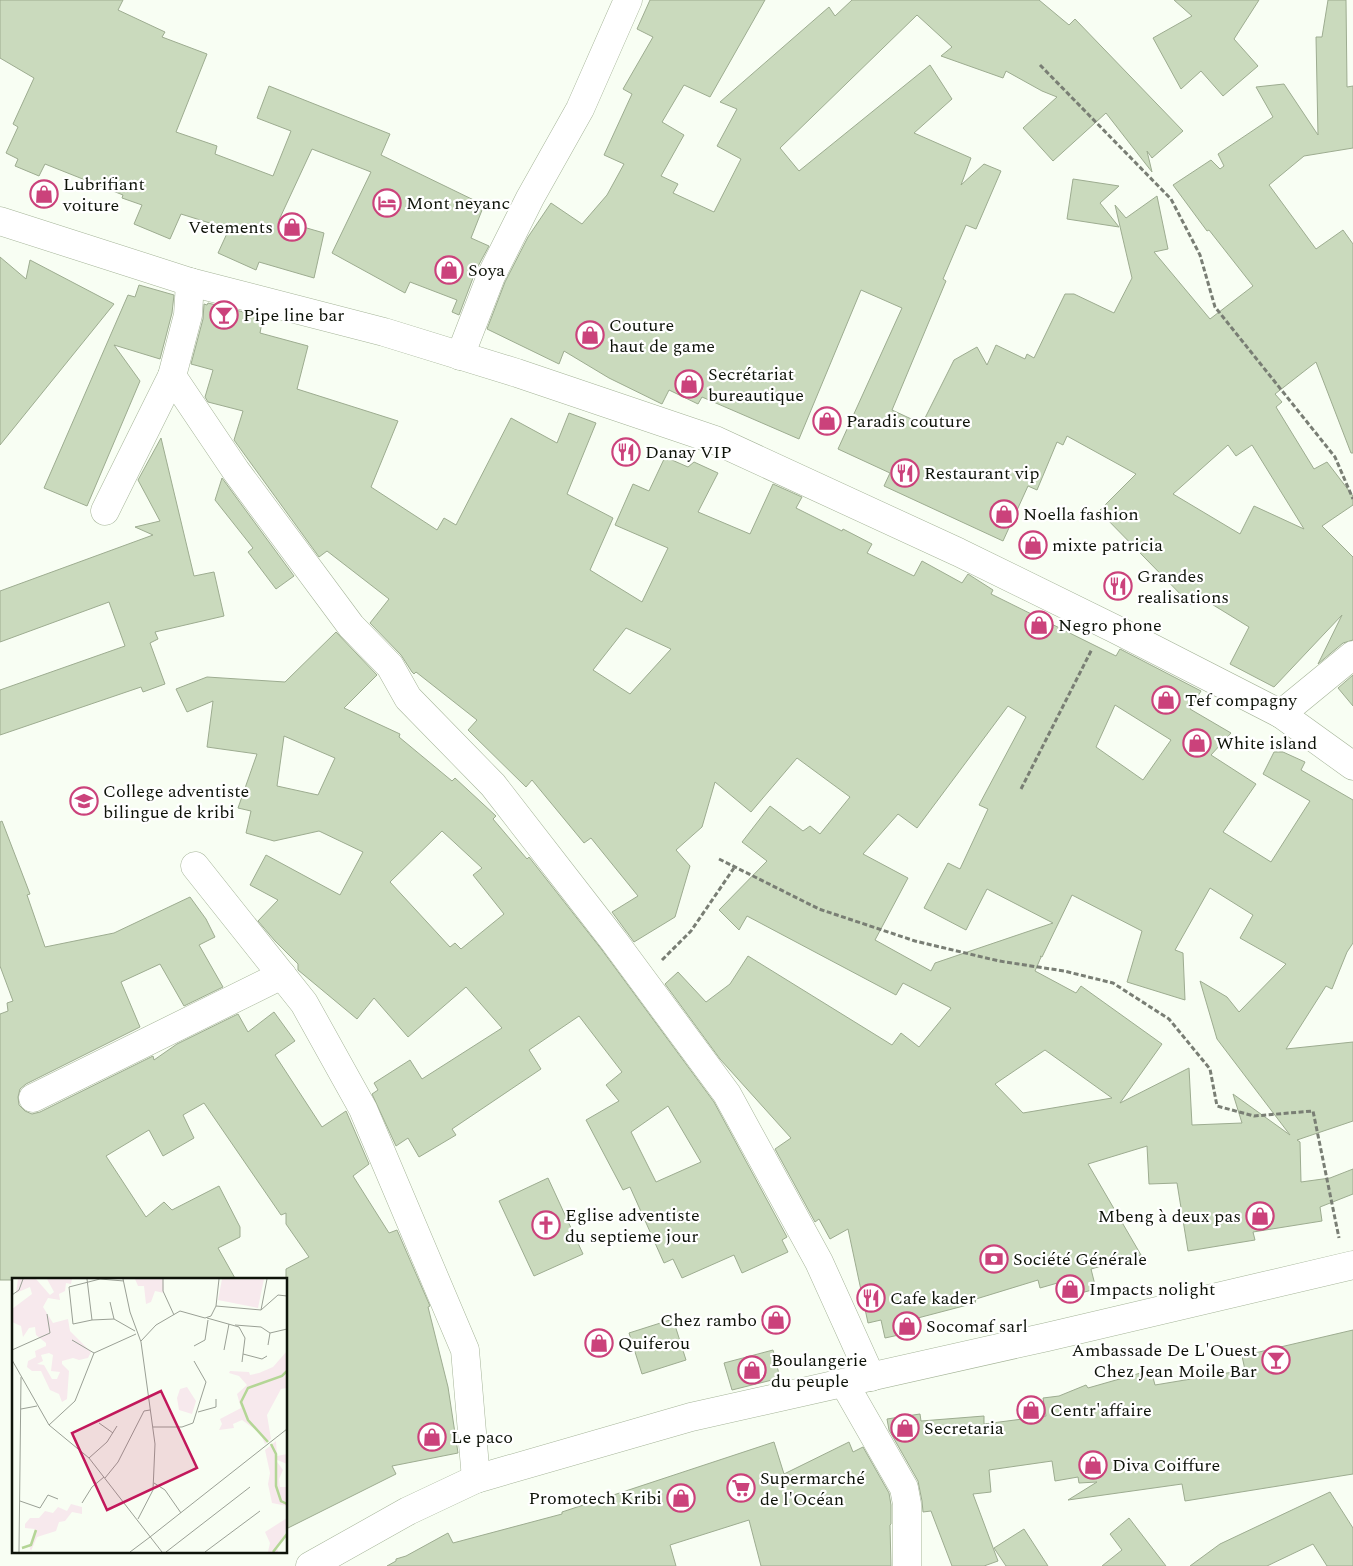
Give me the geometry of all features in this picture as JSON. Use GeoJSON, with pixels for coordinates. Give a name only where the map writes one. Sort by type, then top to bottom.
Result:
{"type":"FeatureCollection","features":[{"type":"Feature","properties":{"kind":"street"},"geometry":{"type":"LineString","coordinates":[[460,356],[491,276],[530,198],[580,110],[628,0]]}},
{"type":"Feature","properties":{"kind":"street"},"geometry":{"type":"LineString","coordinates":[[0,221],[190,282],[384,332],[517,373],[715,440],[958,552],[1281,714],[1353,766]]}},
{"type":"Feature","properties":{"kind":"street"},"geometry":{"type":"LineString","coordinates":[[105,511],[172,376],[188,315],[190,282]]}},
{"type":"Feature","properties":{"kind":"street"},"geometry":{"type":"LineString","coordinates":[[172,376],[236,471],[352,626],[390,666],[408,698],[493,785],[614,941],[727,1094],[819,1262],[872,1377]]}},
{"type":"Feature","properties":{"kind":"street"},"geometry":{"type":"LineString","coordinates":[[1281,714],[1353,655]]}},
{"type":"Feature","properties":{"kind":"street"},"geometry":{"type":"LineString","coordinates":[[195,866],[304,1003],[363,1109],[465,1350],[476,1479]]}},
{"type":"Feature","properties":{"kind":"street"},"geometry":{"type":"LineString","coordinates":[[33,1098],[282,975]]}},
{"type":"Feature","properties":{"kind":"street"},"geometry":{"type":"LineString","coordinates":[[310,1566],[408,1510],[476,1479],[690,1417],[872,1377],[1349,1266]]}},
{"type":"Feature","properties":{"kind":"street"},"geometry":{"type":"LineString","coordinates":[[844,1383],[904,1488],[907,1504],[907,1566]]}},
{"type":"Feature","properties":{"kind":"path"},"geometry":{"type":"LineString","coordinates":[[1040,66],[1171,199],[1200,255],[1215,306],[1335,457],[1353,500]]}},
{"type":"Feature","properties":{"kind":"path"},"geometry":{"type":"LineString","coordinates":[[1021,789],[1104,624]]}},
{"type":"Feature","properties":{"kind":"path"},"geometry":{"type":"LineString","coordinates":[[719,859],[819,909],[915,941],[999,960],[1064,971],[1113,983],[1170,1019],[1210,1069],[1217,1106],[1254,1116],[1313,1111],[1349,1266]]}},
{"type":"Feature","properties":{"kind":"path"},"geometry":{"type":"LineString","coordinates":[[642,980],[691,931],[734,868]]}},
{"type":"Feature","properties":{"kind":"building"},"geometry":{"type":"Polygon","coordinates":[[[0,0],[123,0],[118,10],[165,32],[162,37],[207,54],[176,132],[217,146],[215,154],[273,176],[291,131],[257,118],[269,86],[390,134],[381,155],[484,205],[471,238],[489,246],[476,270],[459,315],[452,312],[457,300],[410,282],[405,293],[332,253],[371,172],[312,149],[279,220],[324,233],[314,278],[259,262],[256,270],[218,253],[229,229],[181,214],[170,239],[134,224],[142,205],[122,198],[123,195],[45,164],[39,176],[15,166],[18,159],[6,153],[18,127],[13,124],[34,78],[0,58],[0,0]]]}},
{"type":"Feature","properties":{"kind":"building"},"geometry":{"type":"Polygon","coordinates":[[[650,0],[765,0],[710,97],[684,85],[662,122],[684,135],[661,176],[678,184],[673,193],[714,212],[741,159],[717,146],[737,109],[720,102],[829,7],[835,16],[852,0],[1039,0],[1069,25],[1075,19],[1183,131],[1152,158],[1147,151],[1152,172],[1106,113],[1053,161],[1023,128],[1057,97],[1006,71],[1003,78],[941,56],[952,47],[917,15],[780,148],[799,171],[930,65],[952,99],[914,133],[971,158],[961,185],[984,164],[1001,171],[976,229],[966,225],[943,279],[946,281],[892,410],[922,424],[954,360],[977,347],[987,365],[996,345],[1025,359],[1027,354],[1034,358],[1065,294],[1074,294],[1114,313],[1132,278],[1115,205],[1126,218],[1157,196],[1168,249],[1154,252],[1210,319],[1253,286],[1209,230],[1207,231],[1173,185],[1211,160],[1220,169],[1224,166],[1218,154],[1273,117],[1256,87],[1284,84],[1318,135],[1316,37],[1322,37],[1328,0],[1346,0],[1347,87],[1353,86],[1353,148],[1304,156],[1269,185],[1316,249],[1343,230],[1353,244],[1353,453],[1351,453],[1316,362],[1275,394],[1282,402],[1276,407],[1314,469],[1327,462],[1353,496],[1353,505],[1322,526],[1353,557],[1353,640],[1343,643],[1318,664],[1342,615],[1274,687],[1230,664],[1249,627],[1197,595],[1191,605],[1099,511],[1136,474],[1067,436],[1063,445],[1057,442],[1037,490],[1028,486],[1003,541],[884,486],[890,473],[838,449],[902,308],[861,290],[799,439],[702,397],[698,404],[669,390],[662,404],[609,378],[564,351],[559,364],[487,329],[505,282],[528,237],[551,203],[582,224],[607,195],[624,164],[604,155],[632,94],[623,89],[653,37],[637,29],[650,0]],[[1228,445],[1173,494],[1240,534],[1254,506],[1304,529],[1252,445],[1236,456],[1228,445]]]}},
{"type":"Feature","properties":{"kind":"building"},"geometry":{"type":"Polygon","coordinates":[[[1174,0],[1259,0],[1234,39],[1258,66],[1223,96],[1201,71],[1181,89],[1153,38],[1192,16],[1174,0]]]}},
{"type":"Feature","properties":{"kind":"building"},"geometry":{"type":"Polygon","coordinates":[[[1073,179],[1119,186],[1100,203],[1119,227],[1067,219],[1073,179]]]}},
{"type":"Feature","properties":{"kind":"building"},"geometry":{"type":"Polygon","coordinates":[[[0,257],[26,279],[30,260],[114,304],[0,445],[0,257]]]}},
{"type":"Feature","properties":{"kind":"building"},"geometry":{"type":"Polygon","coordinates":[[[139,285],[174,295],[172,313],[160,359],[114,345],[140,381],[87,506],[44,488],[128,295],[135,297],[139,285]]]}},
{"type":"Feature","properties":{"kind":"building"},"geometry":{"type":"Polygon","coordinates":[[[208,303],[263,317],[260,333],[308,346],[297,389],[398,421],[371,487],[437,530],[444,518],[456,525],[511,418],[557,443],[569,413],[596,423],[567,494],[613,518],[590,570],[642,602],[668,548],[615,525],[633,484],[649,491],[665,457],[688,467],[694,462],[718,473],[698,512],[750,534],[773,484],[802,497],[796,508],[872,544],[867,553],[914,576],[922,561],[962,583],[968,574],[993,590],[991,594],[1116,656],[1120,649],[1201,691],[1190,709],[1231,733],[1211,755],[1256,784],[1223,832],[1271,862],[1310,801],[1263,774],[1274,752],[1283,752],[1305,762],[1301,770],[1353,800],[1353,943],[1347,952],[1332,989],[1326,986],[1286,1049],[1353,1042],[1353,1121],[1297,1140],[1300,1142],[1301,1182],[1330,1178],[1353,1169],[1353,1194],[1320,1207],[1322,1221],[1253,1232],[1255,1240],[1188,1251],[1177,1183],[1149,1184],[1147,1146],[1088,1164],[1141,1255],[1091,1269],[1096,1289],[1065,1297],[1061,1282],[1040,1288],[1038,1280],[976,1299],[975,1303],[914,1319],[917,1331],[885,1338],[881,1320],[868,1323],[848,1229],[830,1239],[819,1219],[815,1222],[775,1149],[791,1138],[720,1059],[665,984],[678,972],[706,1002],[730,984],[748,956],[892,1045],[901,1033],[919,1047],[951,1008],[903,983],[896,995],[747,916],[739,930],[719,910],[767,861],[742,842],[770,806],[803,831],[810,826],[820,834],[850,797],[797,758],[751,812],[715,782],[702,827],[676,850],[690,866],[675,917],[634,942],[612,912],[638,896],[591,838],[584,843],[532,780],[526,787],[468,730],[477,720],[416,672],[414,674],[412,672],[401,655],[370,623],[389,599],[327,551],[319,557],[234,440],[243,411],[208,402],[205,397],[213,370],[191,364],[203,319],[204,304],[207,305],[208,303]],[[626,628],[593,670],[630,694],[671,649],[626,628]],[[1115,705],[1096,747],[1143,780],[1171,740],[1115,705]],[[1008,706],[917,828],[898,814],[863,854],[908,878],[875,940],[931,971],[935,963],[1053,923],[987,889],[966,930],[924,908],[948,863],[960,869],[988,809],[979,805],[1026,717],[1008,706]],[[1210,888],[1175,950],[1183,953],[1185,1000],[1127,982],[1142,931],[1072,895],[1042,957],[1040,956],[1035,971],[1076,993],[1081,986],[1162,1044],[1120,1103],[1189,1068],[1192,1125],[1242,1123],[1233,1094],[1290,1135],[1217,1039],[1200,981],[1227,997],[1239,1012],[1286,964],[1240,938],[1253,915],[1210,888]],[[1045,1050],[995,1084],[1023,1113],[1112,1098],[1045,1050]]]}},
{"type":"Feature","properties":{"kind":"building"},"geometry":{"type":"Polygon","coordinates":[[[161,438],[194,576],[214,572],[224,616],[155,632],[158,639],[150,643],[165,684],[143,692],[141,687],[0,735],[0,690],[125,646],[109,602],[0,642],[0,591],[153,535],[135,527],[160,521],[138,480],[161,438]]]}},
{"type":"Feature","properties":{"kind":"building"},"geometry":{"type":"Polygon","coordinates":[[[222,478],[294,576],[276,589],[248,552],[253,548],[215,500],[222,478]]]}},
{"type":"Feature","properties":{"kind":"building"},"geometry":{"type":"Polygon","coordinates":[[[336,632],[377,675],[344,708],[400,734],[399,737],[452,781],[455,778],[496,816],[493,819],[527,859],[529,857],[602,950],[714,1102],[787,1237],[782,1240],[788,1252],[742,1273],[734,1255],[682,1278],[673,1259],[664,1263],[630,1187],[623,1190],[586,1120],[619,1101],[606,1085],[622,1072],[579,1016],[529,1050],[541,1069],[452,1129],[456,1135],[419,1157],[408,1138],[396,1146],[372,1094],[378,1090],[374,1083],[410,1060],[422,1079],[502,1028],[466,987],[408,1037],[374,998],[357,1019],[298,970],[298,964],[258,921],[278,900],[250,885],[266,855],[340,895],[363,852],[319,831],[274,841],[246,833],[251,811],[238,808],[257,754],[207,747],[213,701],[187,712],[176,689],[207,677],[285,682],[336,632]],[[284,736],[277,786],[318,795],[335,758],[284,736]],[[442,831],[390,882],[450,947],[455,943],[461,949],[504,914],[473,875],[482,868],[442,831]],[[668,1106],[631,1132],[656,1182],[701,1162],[668,1106]]]}},
{"type":"Feature","properties":{"kind":"building"},"geometry":{"type":"Polygon","coordinates":[[[1353,675],[1353,706],[1338,688],[1353,675]]]}},
{"type":"Feature","properties":{"kind":"building"},"geometry":{"type":"Polygon","coordinates":[[[2,821],[30,894],[27,895],[45,947],[114,933],[190,897],[206,919],[215,937],[199,945],[223,987],[184,1006],[160,964],[121,982],[140,1027],[26,1084],[20,1089],[19,1105],[25,1111],[32,1114],[40,1112],[153,1056],[154,1060],[177,1044],[238,1014],[248,1032],[274,1012],[295,1041],[275,1055],[322,1127],[346,1111],[369,1164],[353,1176],[389,1233],[397,1230],[430,1306],[428,1307],[448,1387],[458,1453],[392,1466],[396,1474],[288,1528],[288,1278],[286,1278],[286,1269],[309,1257],[286,1224],[286,1213],[281,1215],[204,1103],[183,1115],[194,1138],[163,1156],[149,1130],[106,1156],[146,1217],[164,1202],[172,1210],[219,1186],[240,1227],[240,1237],[218,1248],[235,1278],[12,1278],[12,1280],[0,1280],[0,1014],[8,1011],[7,1003],[13,1001],[0,966],[0,822],[2,821]]]}},
{"type":"Feature","properties":{"kind":"building"},"geometry":{"type":"Polygon","coordinates":[[[548,1178],[583,1254],[534,1276],[499,1201],[548,1178]]]}},
{"type":"Feature","properties":{"kind":"building"},"geometry":{"type":"Polygon","coordinates":[[[673,1319],[686,1360],[642,1374],[629,1333],[673,1319]]]}},
{"type":"Feature","properties":{"kind":"building"},"geometry":{"type":"Polygon","coordinates":[[[1353,1330],[1353,1474],[1185,1501],[1182,1484],[1068,1500],[1097,1482],[1079,1483],[1078,1477],[1055,1481],[1052,1461],[989,1470],[991,1492],[973,1494],[998,1561],[984,1566],[952,1566],[931,1511],[923,1512],[918,1481],[889,1430],[887,1419],[920,1414],[921,1421],[984,1416],[984,1424],[1046,1416],[1043,1398],[1059,1396],[1086,1385],[1088,1388],[1151,1370],[1155,1385],[1245,1370],[1242,1356],[1353,1330]]]}},
{"type":"Feature","properties":{"kind":"building","name":"Boulangerie du peuple"},"geometry":{"type":"Polygon","coordinates":[[[773,1350],[780,1378],[732,1390],[724,1363],[773,1350]]]}},
{"type":"Feature","properties":{"kind":"building"},"geometry":{"type":"Polygon","coordinates":[[[774,1442],[784,1474],[849,1442],[853,1452],[863,1447],[889,1493],[891,1505],[891,1566],[761,1566],[749,1520],[670,1545],[676,1566],[387,1566],[396,1561],[396,1559],[406,1556],[448,1533],[453,1543],[562,1514],[562,1512],[774,1442]]]}},
{"type":"Feature","properties":{"kind":"building"},"geometry":{"type":"Polygon","coordinates":[[[1330,1492],[1353,1528],[1353,1566],[1327,1566],[1313,1544],[1267,1566],[1190,1566],[1220,1544],[1330,1492]]]}},
{"type":"Feature","properties":{"kind":"building"},"geometry":{"type":"Polygon","coordinates":[[[1129,1518],[1166,1566],[1102,1566],[1122,1550],[1110,1534],[1129,1518]]]}},
{"type":"Feature","properties":{"kind":"building"},"geometry":{"type":"Polygon","coordinates":[[[1024,1529],[1048,1566],[1006,1566],[994,1548],[1024,1529]]]}},
{"type":"Feature","properties":{"kind":"place","name":"Lubrifiant voiture"},"geometry":{"type":"Point","coordinates":[44,194]}},
{"type":"Feature","properties":{"kind":"place","name":"Mont neyanc"},"geometry":{"type":"Point","coordinates":[387,203]}},
{"type":"Feature","properties":{"kind":"place","name":"Vetements"},"geometry":{"type":"Point","coordinates":[292,227]}},
{"type":"Feature","properties":{"kind":"place","name":"Soya"},"geometry":{"type":"Point","coordinates":[449,270]}},
{"type":"Feature","properties":{"kind":"place","name":"Pipe line bar"},"geometry":{"type":"Point","coordinates":[224,315]}},
{"type":"Feature","properties":{"kind":"place","name":"Couture haut de game"},"geometry":{"type":"Point","coordinates":[590,335]}},
{"type":"Feature","properties":{"kind":"place","name":"Secrétariat bureautique"},"geometry":{"type":"Point","coordinates":[689,384]}},
{"type":"Feature","properties":{"kind":"place","name":"Paradis couture"},"geometry":{"type":"Point","coordinates":[827,421]}},
{"type":"Feature","properties":{"kind":"place","name":"Danay VIP"},"geometry":{"type":"Point","coordinates":[626,452]}},
{"type":"Feature","properties":{"kind":"place","name":"Restaurant vip"},"geometry":{"type":"Point","coordinates":[905,473]}},
{"type":"Feature","properties":{"kind":"place","name":"Noella fashion"},"geometry":{"type":"Point","coordinates":[1004,514]}},
{"type":"Feature","properties":{"kind":"place","name":"mixte patricia"},"geometry":{"type":"Point","coordinates":[1033,545]}},
{"type":"Feature","properties":{"kind":"place","name":"Grandes realisations"},"geometry":{"type":"Point","coordinates":[1118,586]}},
{"type":"Feature","properties":{"kind":"place","name":"Negro phone"},"geometry":{"type":"Point","coordinates":[1039,625]}},
{"type":"Feature","properties":{"kind":"place","name":"Tef compagny"},"geometry":{"type":"Point","coordinates":[1166,700]}},
{"type":"Feature","properties":{"kind":"place","name":"White island"},"geometry":{"type":"Point","coordinates":[1197,743]}},
{"type":"Feature","properties":{"kind":"place","name":"College adventiste bilingue de kribi"},"geometry":{"type":"Point","coordinates":[84,801]}},
{"type":"Feature","properties":{"kind":"place","name":"Mbeng à deux pas"},"geometry":{"type":"Point","coordinates":[1260,1216]}},
{"type":"Feature","properties":{"kind":"place","name":"Eglise adventiste du septieme jour"},"geometry":{"type":"Point","coordinates":[546,1225]}},
{"type":"Feature","properties":{"kind":"place","name":"Société Générale"},"geometry":{"type":"Point","coordinates":[994,1259]}},
{"type":"Feature","properties":{"kind":"place","name":"Impacts nolight"},"geometry":{"type":"Point","coordinates":[1070,1289]}},
{"type":"Feature","properties":{"kind":"place","name":"Cafe kader"},"geometry":{"type":"Point","coordinates":[871,1298]}},
{"type":"Feature","properties":{"kind":"place","name":"Chez rambo"},"geometry":{"type":"Point","coordinates":[776,1320]}},
{"type":"Feature","properties":{"kind":"place","name":"Socomaf sarl"},"geometry":{"type":"Point","coordinates":[907,1326]}},
{"type":"Feature","properties":{"kind":"place","name":"Quiferou"},"geometry":{"type":"Point","coordinates":[599,1343]}},
{"type":"Feature","properties":{"kind":"place","name":"Ambassade De L'Ouest Chez Jean Moile Bar"},"geometry":{"type":"Point","coordinates":[1276,1360]}},
{"type":"Feature","properties":{"kind":"place","name":"Boulangerie du peuple"},"geometry":{"type":"Point","coordinates":[752,1370]}},
{"type":"Feature","properties":{"kind":"place","name":"Centr'affaire"},"geometry":{"type":"Point","coordinates":[1031,1410]}},
{"type":"Feature","properties":{"kind":"place","name":"Secretaria"},"geometry":{"type":"Point","coordinates":[905,1428]}},
{"type":"Feature","properties":{"kind":"place","name":"Le paco"},"geometry":{"type":"Point","coordinates":[432,1437]}},
{"type":"Feature","properties":{"kind":"place","name":"Diva Coiffure"},"geometry":{"type":"Point","coordinates":[1093,1465]}},
{"type":"Feature","properties":{"kind":"place","name":"Supermarché de l'Océan"},"geometry":{"type":"Point","coordinates":[741,1488]}},
{"type":"Feature","properties":{"kind":"place","name":"Promotech Kribi"},"geometry":{"type":"Point","coordinates":[681,1498]}}]}
